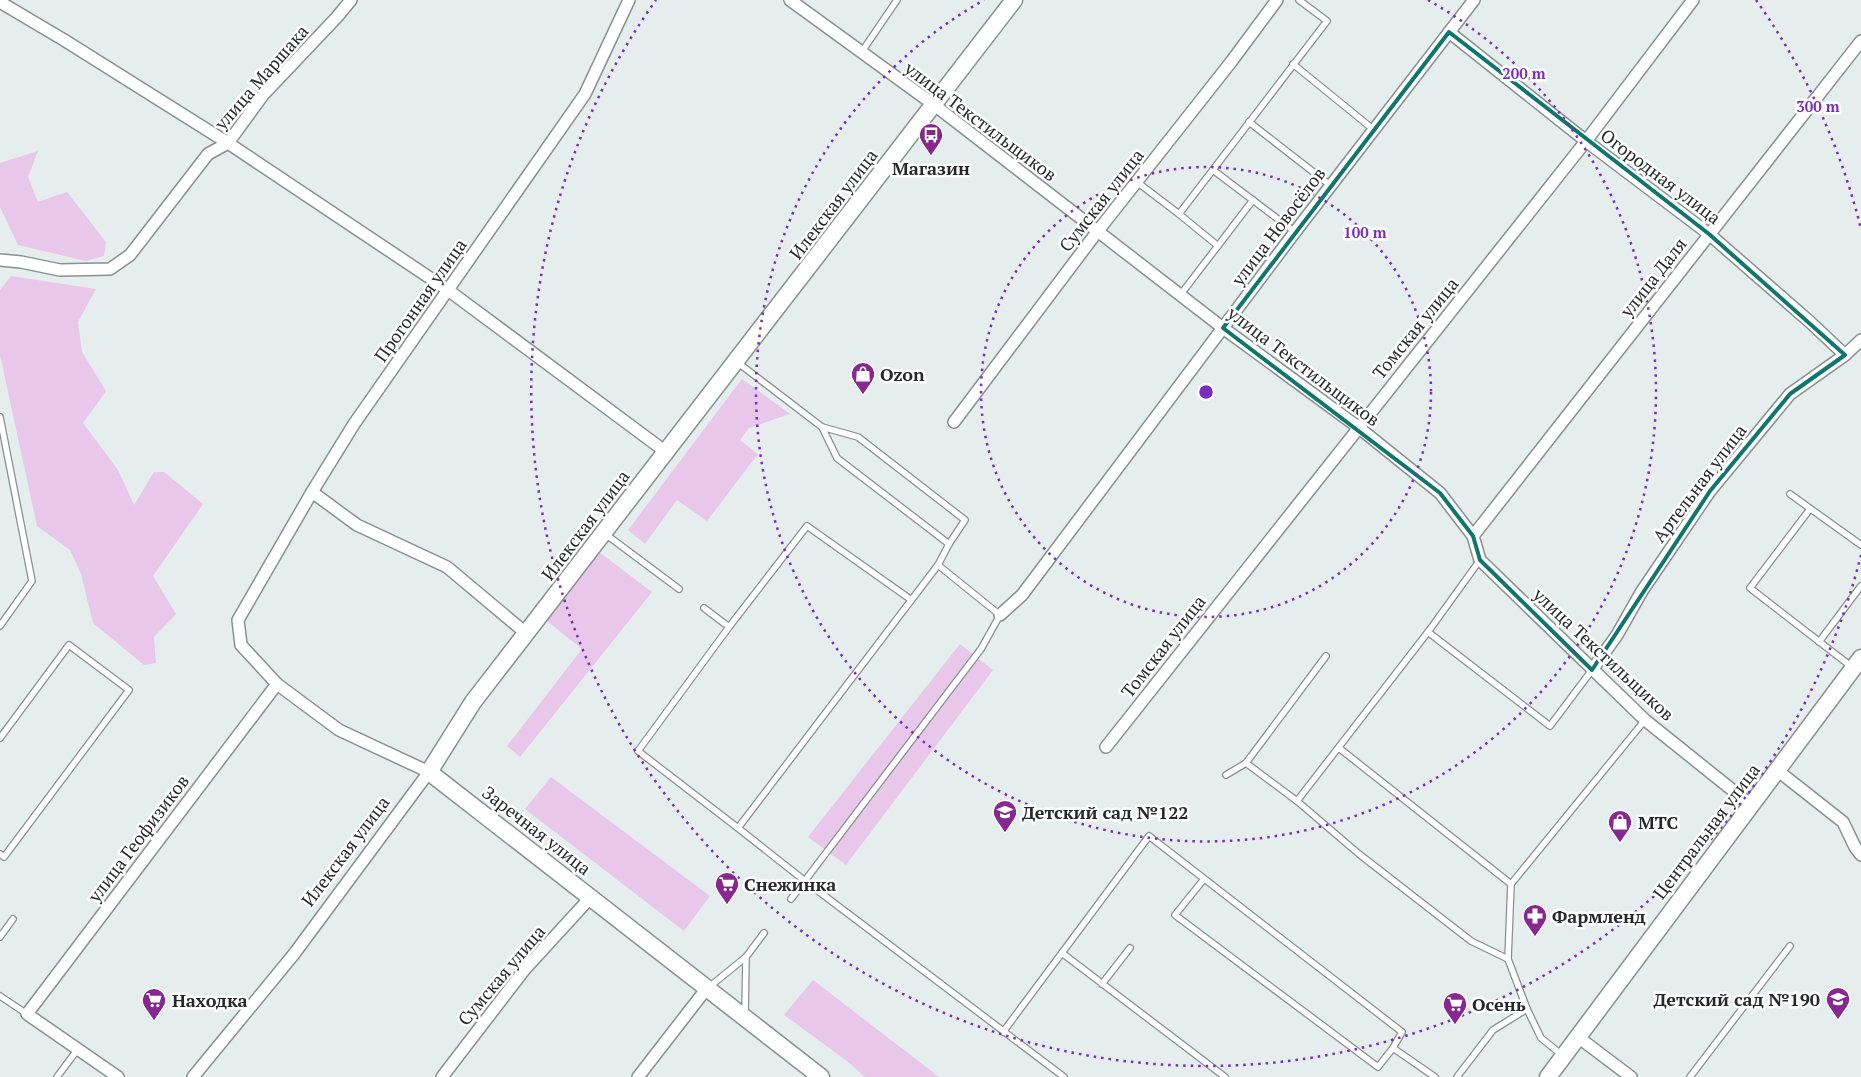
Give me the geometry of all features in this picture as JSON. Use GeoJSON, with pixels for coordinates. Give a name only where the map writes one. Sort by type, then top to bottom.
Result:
{"type":"FeatureCollection","features":[{"type":"Feature","properties":{"kind":"street","name":"улица Маршака"},"geometry":{"type":"LineString","coordinates":[[0,260],[60,270],[110,269],[130,256],[208,154],[228,143],[263,95],[337,18],[351,0]]}},
{"type":"Feature","properties":{"kind":"street","name":"Прогонная улица"},"geometry":{"type":"LineString","coordinates":[[238,620],[312,492],[354,424],[585,94],[629,0]]}},
{"type":"Feature","properties":{"kind":"street","name":"улица Текстильщиков"},"geometry":{"type":"LineString","coordinates":[[790,0],[933,104],[1097,232],[1181,294],[1222,328],[1358,427],[1440,493],[1473,536],[1480,560],[1645,720],[1751,805]]}},
{"type":"Feature","properties":{"kind":"street","name":"Илекская улица"},"geometry":{"type":"LineString","coordinates":[[193,1077],[294,954],[429,772],[473,702],[737,362],[1014,0]]}},
{"type":"Feature","properties":{"kind":"street","name":"Сумская улица"},"geometry":{"type":"LineString","coordinates":[[954,422],[1136,181],[1231,62],[1277,0]]}},
{"type":"Feature","properties":{"kind":"street","name":"улица Новосёлов"},"geometry":{"type":"LineString","coordinates":[[1000,615],[1022,595],[1330,185],[1474,0]]}},
{"type":"Feature","properties":{"kind":"street","name":"Томская улица"},"geometry":{"type":"LineString","coordinates":[[1106,746],[1586,141],[1692,0]]}},
{"type":"Feature","properties":{"kind":"street"},"geometry":{"type":"LineString","coordinates":[[0,2],[228,143],[448,290],[666,452]]}},
{"type":"Feature","properties":{"kind":"street","name":"Огородная улица"},"geometry":{"type":"LineString","coordinates":[[1449,32],[1586,141],[1709,234],[1845,355]]}},
{"type":"Feature","properties":{"kind":"street","name":"улица Даля"},"geometry":{"type":"LineString","coordinates":[[1473,536],[1861,41]]}},
{"type":"Feature","properties":{"kind":"street","name":"Артельная улица"},"geometry":{"type":"LineString","coordinates":[[1592,670],[1617,636],[1642,590],[1710,491],[1790,394],[1845,355],[1861,340]]}},
{"type":"Feature","properties":{"kind":"street"},"geometry":{"type":"LineString","coordinates":[[312,492],[357,525],[447,567],[527,634]]}},
{"type":"Feature","properties":{"kind":"street","name":"Заречная улица"},"geometry":{"type":"LineString","coordinates":[[238,620],[241,645],[277,684],[339,730],[429,772],[821,1077]]}},
{"type":"Feature","properties":{"kind":"street","name":"Центральная улица"},"geometry":{"type":"LineString","coordinates":[[1548,1077],[1857,663]]}},
{"type":"Feature","properties":{"kind":"street","name":"улица Геофизиков"},"geometry":{"type":"LineString","coordinates":[[27,1014],[277,684]]}},
{"type":"Feature","properties":{"kind":"street"},"geometry":{"type":"LineString","coordinates":[[1777,770],[1843,822],[1854,847],[1861,855]]}},
{"type":"Feature","properties":{"kind":"street","name":"Сумская улица"},"geometry":{"type":"LineString","coordinates":[[442,1077],[525,969],[590,898]]}},
{"type":"Feature","properties":{"kind":"street"},"geometry":{"type":"LineString","coordinates":[[638,1077],[707,988]]}},
{"type":"Feature","properties":{"kind":"street"},"geometry":{"type":"LineString","coordinates":[[27,1014],[118,1077]]}},
{"type":"Feature","properties":{"kind":"street"},"geometry":{"type":"LineString","coordinates":[[1578,1037],[1630,1077]]}},
{"type":"Feature","properties":{"kind":"lane"},"geometry":{"type":"LineString","coordinates":[[861,53],[897,0]]}},
{"type":"Feature","properties":{"kind":"lane"},"geometry":{"type":"LineString","coordinates":[[1179,214],[1326,21],[1299,0]]}},
{"type":"Feature","properties":{"kind":"lane"},"geometry":{"type":"LineString","coordinates":[[1294,64],[1374,130]]}},
{"type":"Feature","properties":{"kind":"lane"},"geometry":{"type":"LineString","coordinates":[[1249,122],[1330,185]]}},
{"type":"Feature","properties":{"kind":"lane"},"geometry":{"type":"LineString","coordinates":[[1213,170],[1295,232]]}},
{"type":"Feature","properties":{"kind":"lane"},"geometry":{"type":"LineString","coordinates":[[1136,181],[1218,246]]}},
{"type":"Feature","properties":{"kind":"lane"},"geometry":{"type":"LineString","coordinates":[[1181,294],[1253,200]]}},
{"type":"Feature","properties":{"kind":"lane"},"geometry":{"type":"LineString","coordinates":[[737,362],[822,427],[858,437],[965,520],[938,565],[738,828]]}},
{"type":"Feature","properties":{"kind":"lane"},"geometry":{"type":"LineString","coordinates":[[0,417],[32,581],[0,626]]}},
{"type":"Feature","properties":{"kind":"lane"},"geometry":{"type":"LineString","coordinates":[[822,427],[837,458],[949,544]]}},
{"type":"Feature","properties":{"kind":"lane"},"geometry":{"type":"LineString","coordinates":[[1790,494],[1861,546]]}},
{"type":"Feature","properties":{"kind":"lane"},"geometry":{"type":"LineString","coordinates":[[1810,509],[1750,588],[1819,642],[1857,663]]}},
{"type":"Feature","properties":{"kind":"lane"},"geometry":{"type":"LineString","coordinates":[[910,600],[807,526],[728,627],[638,751],[805,881],[1064,1077]]}},
{"type":"Feature","properties":{"kind":"lane"},"geometry":{"type":"LineString","coordinates":[[604,533],[679,589]]}},
{"type":"Feature","properties":{"kind":"lane"},"geometry":{"type":"LineString","coordinates":[[1297,801],[1428,632],[1480,560]]}},
{"type":"Feature","properties":{"kind":"lane"},"geometry":{"type":"LineString","coordinates":[[791,899],[981,649],[1000,615],[938,565]]}},
{"type":"Feature","properties":{"kind":"lane"},"geometry":{"type":"LineString","coordinates":[[1819,642],[1861,586]]}},
{"type":"Feature","properties":{"kind":"lane"},"geometry":{"type":"LineString","coordinates":[[704,608],[728,627]]}},
{"type":"Feature","properties":{"kind":"lane"},"geometry":{"type":"LineString","coordinates":[[1428,632],[1550,726],[1592,670]]}},
{"type":"Feature","properties":{"kind":"lane"},"geometry":{"type":"LineString","coordinates":[[0,738],[69,645],[129,690],[4,857],[0,854]]}},
{"type":"Feature","properties":{"kind":"lane"},"geometry":{"type":"LineString","coordinates":[[1226,775],[1246,763],[1326,656]]}},
{"type":"Feature","properties":{"kind":"lane"},"geometry":{"type":"LineString","coordinates":[[1564,1056],[1541,1038],[1508,959],[1511,884],[1645,720]]}},
{"type":"Feature","properties":{"kind":"lane"},"geometry":{"type":"LineString","coordinates":[[1338,748],[1511,884]]}},
{"type":"Feature","properties":{"kind":"lane"},"geometry":{"type":"LineString","coordinates":[[1246,763],[1297,801],[1366,860],[1471,941],[1508,959]]}},
{"type":"Feature","properties":{"kind":"lane"},"geometry":{"type":"LineString","coordinates":[[1003,1032],[1149,836],[1402,1032],[1378,1068],[1175,914],[1204,879]]}},
{"type":"Feature","properties":{"kind":"lane"},"geometry":{"type":"LineString","coordinates":[[0,937],[13,919]]}},
{"type":"Feature","properties":{"kind":"lane"},"geometry":{"type":"LineString","coordinates":[[707,988],[746,957],[764,933]]}},
{"type":"Feature","properties":{"kind":"lane"},"geometry":{"type":"LineString","coordinates":[[1690,1077],[1790,946]]}},
{"type":"Feature","properties":{"kind":"lane"},"geometry":{"type":"LineString","coordinates":[[1102,984],[1130,948]]}},
{"type":"Feature","properties":{"kind":"lane"},"geometry":{"type":"LineString","coordinates":[[1062,954],[1225,1077]]}},
{"type":"Feature","properties":{"kind":"lane"},"geometry":{"type":"LineString","coordinates":[[745,1017],[746,957]]}},
{"type":"Feature","properties":{"kind":"lane"},"geometry":{"type":"LineString","coordinates":[[0,996],[27,1014]]}},
{"type":"Feature","properties":{"kind":"lane"},"geometry":{"type":"LineString","coordinates":[[1457,1077],[1493,1030],[1527,1008]]}},
{"type":"Feature","properties":{"kind":"lane"},"geometry":{"type":"LineString","coordinates":[[1393,1048],[1435,1077]]}},
{"type":"Feature","properties":{"kind":"lane"},"geometry":{"type":"LineString","coordinates":[[57,1077],[78,1050]]}},
{"type":"Feature","properties":{"kind":"highlighted area"},"geometry":{"type":"Polygon","coordinates":[[[1449,32],[1709,234],[1845,355],[1790,394],[1710,491],[1592,670],[1480,560],[1473,536],[1440,493],[1223,328],[1449,32]]]}},
{"type":"Feature","properties":{"kind":"shaded area"},"geometry":{"type":"Polygon","coordinates":[[[38,151],[28,177],[38,202],[67,192],[106,242],[104,256],[86,261],[18,245],[0,207],[0,163],[38,151]]]}},
{"type":"Feature","properties":{"kind":"shaded area"},"geometry":{"type":"Polygon","coordinates":[[[11,276],[96,289],[78,322],[82,352],[106,391],[83,423],[118,470],[134,505],[154,472],[164,472],[203,504],[153,576],[176,614],[154,637],[156,663],[144,665],[93,623],[81,574],[70,550],[37,526],[0,355],[0,290],[11,276]]]}},
{"type":"Feature","properties":{"kind":"shaded area"},"geometry":{"type":"Polygon","coordinates":[[[742,379],[790,414],[749,428],[740,440],[758,454],[707,521],[677,500],[645,544],[628,530],[742,379]]]}},
{"type":"Feature","properties":{"kind":"shaded area"},"geometry":{"type":"Polygon","coordinates":[[[599,552],[652,592],[520,757],[507,746],[582,649],[547,621],[599,552]]]}},
{"type":"Feature","properties":{"kind":"shaded area"},"geometry":{"type":"Polygon","coordinates":[[[960,644],[993,670],[846,865],[808,837],[960,644]]]}},
{"type":"Feature","properties":{"kind":"shaded area"},"geometry":{"type":"Polygon","coordinates":[[[551,777],[710,896],[684,931],[525,809],[551,777]]]}},
{"type":"Feature","properties":{"kind":"shaded area"},"geometry":{"type":"Polygon","coordinates":[[[813,980],[939,1077],[865,1077],[847,1061],[784,1015],[813,980]]]}},
{"type":"Feature","properties":{"kind":"place","name":"Магазин"},"geometry":{"type":"Point","coordinates":[931,156]}},
{"type":"Feature","properties":{"kind":"place","name":"Ozon"},"geometry":{"type":"Point","coordinates":[863,395]}},
{"type":"Feature","properties":{"kind":"place","name":"Детский сад №122"},"geometry":{"type":"Point","coordinates":[1005,833]}},
{"type":"Feature","properties":{"kind":"place","name":"МТС"},"geometry":{"type":"Point","coordinates":[1620,843]}},
{"type":"Feature","properties":{"kind":"place","name":"Снежинка"},"geometry":{"type":"Point","coordinates":[727,905]}},
{"type":"Feature","properties":{"kind":"place","name":"Фармленд"},"geometry":{"type":"Point","coordinates":[1535,937]}},
{"type":"Feature","properties":{"kind":"place","name":"Детский сад №190"},"geometry":{"type":"Point","coordinates":[1838,1020]}},
{"type":"Feature","properties":{"kind":"place","name":"Находка"},"geometry":{"type":"Point","coordinates":[154,1021]}},
{"type":"Feature","properties":{"kind":"place","name":"Осень"},"geometry":{"type":"Point","coordinates":[1455,1025]}}]}
